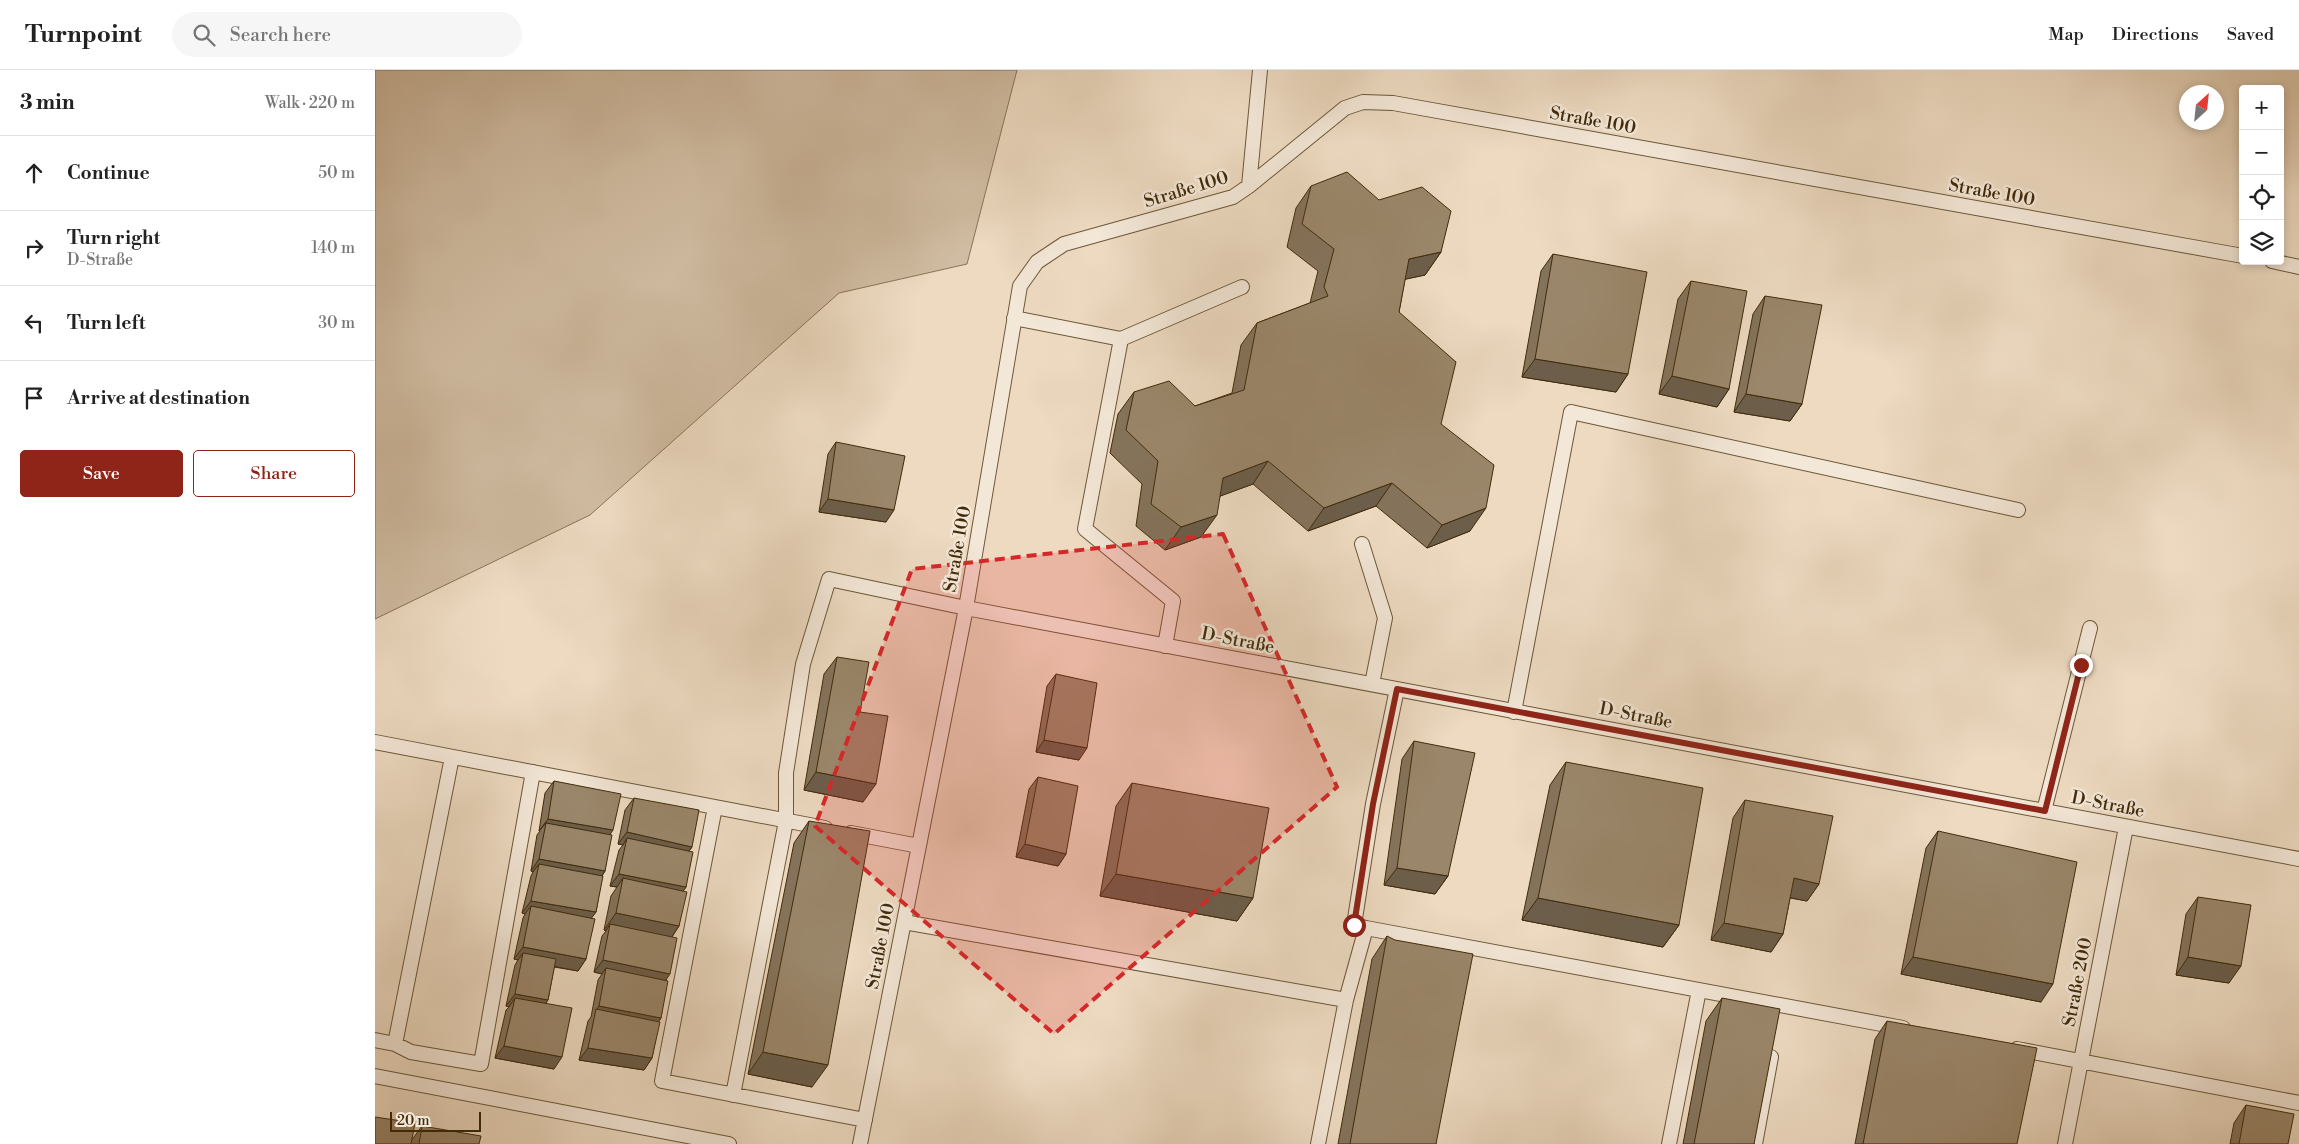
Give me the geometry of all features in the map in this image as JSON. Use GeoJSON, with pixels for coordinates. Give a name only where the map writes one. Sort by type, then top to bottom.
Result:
{"type":"FeatureCollection","features":[{"type":"Feature","properties":{"kind":"lane"},"geometry":{"type":"LineString","coordinates":[[1249,186],[1260,70]]}},
{"type":"Feature","properties":{"kind":"lane","name":"Straße 100"},"geometry":{"type":"LineString","coordinates":[[860,1144],[966,608],[1020,286],[1037,262],[1063,244],[1233,197],[1345,108],[1363,102],[1393,104],[2239,255]]}},
{"type":"Feature","properties":{"kind":"lane"},"geometry":{"type":"LineString","coordinates":[[2284,264],[2299,267]]}},
{"type":"Feature","properties":{"kind":"lane"},"geometry":{"type":"LineString","coordinates":[[1015,318],[1121,339],[1242,288]]}},
{"type":"Feature","properties":{"kind":"lane"},"geometry":{"type":"LineString","coordinates":[[1121,339],[1085,530],[1173,601],[1165,646]]}},
{"type":"Feature","properties":{"kind":"lane"},"geometry":{"type":"LineString","coordinates":[[1514,712],[1571,412],[2018,510]]}},
{"type":"Feature","properties":{"kind":"lane"},"geometry":{"type":"LineString","coordinates":[[1362,544],[1385,618],[1372,684]]}},
{"type":"Feature","properties":{"kind":"lane","name":"D-Straße"},"geometry":{"type":"LineString","coordinates":[[787,821],[786,774],[803,664],[829,579],[966,608],[1165,646],[2299,859]]}},
{"type":"Feature","properties":{"kind":"lane"},"geometry":{"type":"LineString","coordinates":[[2045,811],[2090,628]]}},
{"type":"Feature","properties":{"kind":"lane"},"geometry":{"type":"LineString","coordinates":[[1397,689],[1373,804],[1354,925],[1699,990],[1779,1010],[1916,1030]]}},
{"type":"Feature","properties":{"kind":"lane"},"geometry":{"type":"LineString","coordinates":[[375,742],[919,846]]}},
{"type":"Feature","properties":{"kind":"lane"},"geometry":{"type":"LineString","coordinates":[[395,1044],[452,757]]}},
{"type":"Feature","properties":{"kind":"lane"},"geometry":{"type":"LineString","coordinates":[[375,1040],[395,1044],[411,1052],[481,1064],[533,772]]}},
{"type":"Feature","properties":{"kind":"lane"},"geometry":{"type":"LineString","coordinates":[[715,807],[662,1081],[865,1120]]}},
{"type":"Feature","properties":{"kind":"lane"},"geometry":{"type":"LineString","coordinates":[[733,1095],[787,821]]}},
{"type":"Feature","properties":{"kind":"lane","name":"Straße 200"},"geometry":{"type":"LineString","coordinates":[[2065,1144],[2126,826]]}},
{"type":"Feature","properties":{"kind":"lane"},"geometry":{"type":"LineString","coordinates":[[904,922],[1347,1000]]}},
{"type":"Feature","properties":{"kind":"lane"},"geometry":{"type":"LineString","coordinates":[[1319,1144],[1347,1000],[1366,928]]}},
{"type":"Feature","properties":{"kind":"lane"},"geometry":{"type":"LineString","coordinates":[[1669,1144],[1699,990]]}},
{"type":"Feature","properties":{"kind":"lane"},"geometry":{"type":"LineString","coordinates":[[1755,1144],[1773,1042]]}},
{"type":"Feature","properties":{"kind":"lane"},"geometry":{"type":"LineString","coordinates":[[2003,1046],[2299,1102]]}},
{"type":"Feature","properties":{"kind":"lane"},"geometry":{"type":"LineString","coordinates":[[375,1076],[729,1144]]}},
{"type":"Feature","properties":{"kind":"highlighted area"},"geometry":{"type":"Polygon","coordinates":[[[1223,534],[1337,787],[1054,1034],[815,826],[912,569],[1223,534]]]}},
{"type":"Feature","properties":{"kind":"shaded area"},"geometry":{"type":"Polygon","coordinates":[[[375,70],[1017,70],[967,264],[839,293],[590,515],[375,619],[375,70]]]}},
{"type":"Feature","properties":{"kind":"building"},"geometry":{"type":"Polygon","coordinates":[[[1347,172],[1379,200],[1422,187],[1451,211],[1441,252],[1409,259],[1399,312],[1456,362],[1441,424],[1494,465],[1486,508],[1442,525],[1392,483],[1324,508],[1268,461],[1223,478],[1217,515],[1181,527],[1151,504],[1158,461],[1126,430],[1134,392],[1169,381],[1195,406],[1244,390],[1257,323],[1328,296],[1324,287],[1334,249],[1302,224],[1311,186],[1347,172]]]}},
{"type":"Feature","properties":{"kind":"building"},"geometry":{"type":"Polygon","coordinates":[[[1553,254],[1647,272],[1628,374],[1535,359],[1553,254]]]}},
{"type":"Feature","properties":{"kind":"building"},"geometry":{"type":"Polygon","coordinates":[[[1691,281],[1747,291],[1729,389],[1672,376],[1691,281]]]}},
{"type":"Feature","properties":{"kind":"building"},"geometry":{"type":"Polygon","coordinates":[[[1765,296],[1822,305],[1802,404],[1746,394],[1765,296]]]}},
{"type":"Feature","properties":{"kind":"building"},"geometry":{"type":"Polygon","coordinates":[[[836,442],[905,456],[894,510],[828,499],[836,442]]]}},
{"type":"Feature","properties":{"kind":"building"},"geometry":{"type":"Polygon","coordinates":[[[837,657],[869,662],[860,712],[888,716],[876,784],[816,772],[837,657]]]}},
{"type":"Feature","properties":{"kind":"building"},"geometry":{"type":"Polygon","coordinates":[[[1056,674],[1097,683],[1087,748],[1044,740],[1056,674]]]}},
{"type":"Feature","properties":{"kind":"building"},"geometry":{"type":"Polygon","coordinates":[[[1414,741],[1475,753],[1448,876],[1397,868],[1414,741]]]}},
{"type":"Feature","properties":{"kind":"building"},"geometry":{"type":"Polygon","coordinates":[[[1566,762],[1703,788],[1679,925],[1538,898],[1566,762]]]}},
{"type":"Feature","properties":{"kind":"building"},"geometry":{"type":"Polygon","coordinates":[[[1038,777],[1078,786],[1066,854],[1025,844],[1038,777]]]}},
{"type":"Feature","properties":{"kind":"building"},"geometry":{"type":"Polygon","coordinates":[[[554,781],[621,794],[613,830],[548,819],[554,781]]]}},
{"type":"Feature","properties":{"kind":"building"},"geometry":{"type":"Polygon","coordinates":[[[1132,783],[1269,808],[1253,898],[1116,874],[1132,783]]]}},
{"type":"Feature","properties":{"kind":"building"},"geometry":{"type":"Polygon","coordinates":[[[634,798],[699,810],[692,847],[627,832],[634,798]]]}},
{"type":"Feature","properties":{"kind":"building"},"geometry":{"type":"Polygon","coordinates":[[[1745,800],[1833,816],[1819,884],[1794,878],[1783,934],[1724,923],[1745,800]]]}},
{"type":"Feature","properties":{"kind":"building"},"geometry":{"type":"Polygon","coordinates":[[[809,821],[870,831],[828,1065],[763,1052],[809,821]]]}},
{"type":"Feature","properties":{"kind":"building"},"geometry":{"type":"Polygon","coordinates":[[[546,823],[612,835],[605,871],[539,859],[546,823]]]}},
{"type":"Feature","properties":{"kind":"building"},"geometry":{"type":"Polygon","coordinates":[[[1938,831],[2077,862],[2053,984],[1913,957],[1938,831]]]}},
{"type":"Feature","properties":{"kind":"building"},"geometry":{"type":"Polygon","coordinates":[[[627,838],[693,852],[686,887],[619,874],[627,838]]]}},
{"type":"Feature","properties":{"kind":"building"},"geometry":{"type":"Polygon","coordinates":[[[539,864],[603,876],[596,912],[531,901],[539,864]]]}},
{"type":"Feature","properties":{"kind":"building"},"geometry":{"type":"Polygon","coordinates":[[[623,878],[687,892],[679,926],[616,913],[623,878]]]}},
{"type":"Feature","properties":{"kind":"building"},"geometry":{"type":"Polygon","coordinates":[[[2198,897],[2251,905],[2241,966],[2188,957],[2198,897]]]}},
{"type":"Feature","properties":{"kind":"building"},"geometry":{"type":"Polygon","coordinates":[[[531,906],[595,919],[586,959],[523,947],[531,906]]]}},
{"type":"Feature","properties":{"kind":"building"},"geometry":{"type":"Polygon","coordinates":[[[610,924],[677,938],[670,974],[603,960],[610,924]]]}},
{"type":"Feature","properties":{"kind":"building"},"geometry":{"type":"Polygon","coordinates":[[[1387,936],[1395,940],[1473,954],[1436,1144],[1350,1144],[1387,936]]]}},
{"type":"Feature","properties":{"kind":"building"},"geometry":{"type":"Polygon","coordinates":[[[523,953],[556,959],[548,1000],[515,994],[523,953]]]}},
{"type":"Feature","properties":{"kind":"building"},"geometry":{"type":"Polygon","coordinates":[[[606,968],[668,981],[661,1018],[599,1006],[606,968]]]}},
{"type":"Feature","properties":{"kind":"building"},"geometry":{"type":"Polygon","coordinates":[[[515,998],[572,1008],[562,1057],[504,1046],[515,998]]]}},
{"type":"Feature","properties":{"kind":"building"},"geometry":{"type":"Polygon","coordinates":[[[1722,998],[1780,1009],[1754,1144],[1694,1144],[1722,998]]]}},
{"type":"Feature","properties":{"kind":"building"},"geometry":{"type":"Polygon","coordinates":[[[596,1009],[660,1022],[652,1058],[588,1048],[596,1009]]]}},
{"type":"Feature","properties":{"kind":"building"},"geometry":{"type":"Polygon","coordinates":[[[1887,1021],[2037,1048],[2017,1144],[1863,1144],[1887,1021]]]}},
{"type":"Feature","properties":{"kind":"building"},"geometry":{"type":"Polygon","coordinates":[[[2246,1105],[2294,1114],[2288,1144],[2239,1144],[2246,1105]]]}},
{"type":"Feature","properties":{"kind":"building"},"geometry":{"type":"Polygon","coordinates":[[[375,1117],[415,1123],[411,1144],[375,1144],[375,1117]]]}},
{"type":"Feature","properties":{"kind":"building"},"geometry":{"type":"Polygon","coordinates":[[[422,1126],[481,1136],[479,1144],[419,1144],[422,1126]]]}},
{"type":"Feature","properties":{"kind":"route"},"geometry":{"type":"LineString","coordinates":[[1354,925],[1373,804],[1397,689],[2045,811],[2081,665]]}}]}
